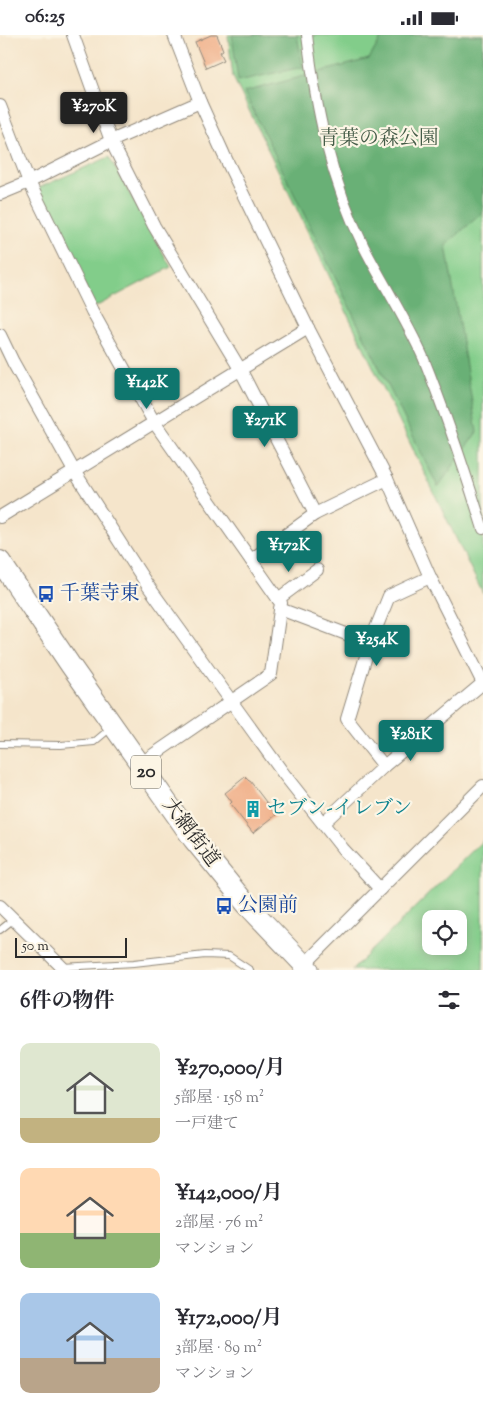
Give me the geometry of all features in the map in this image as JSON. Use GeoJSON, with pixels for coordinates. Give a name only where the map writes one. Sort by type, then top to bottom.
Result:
{"type":"FeatureCollection","features":[{"type":"Feature","properties":{"kind":"main road","name":"大網街道"},"geometry":{"type":"LineString","coordinates":[[0,561],[25,600],[193,839],[247,905],[307,967]]}},
{"type":"Feature","properties":{"kind":"street"},"geometry":{"type":"LineString","coordinates":[[73,35],[111,141],[154,226],[240,369],[315,514]]}},
{"type":"Feature","properties":{"kind":"street"},"geometry":{"type":"LineString","coordinates":[[174,35],[200,102],[308,328],[387,479],[430,577],[483,683],[384,766],[323,823]]}},
{"type":"Feature","properties":{"kind":"street"},"geometry":{"type":"LineString","coordinates":[[307,35],[321,127],[338,188],[364,246],[402,315],[422,357],[459,450],[483,529]]}},
{"type":"Feature","properties":{"kind":"street"},"geometry":{"type":"LineString","coordinates":[[0,194],[29,182],[111,141],[200,102]]}},
{"type":"Feature","properties":{"kind":"street"},"geometry":{"type":"LineString","coordinates":[[0,106],[29,182],[92,311],[154,422],[251,560],[279,604],[370,643]]}},
{"type":"Feature","properties":{"kind":"street"},"geometry":{"type":"LineString","coordinates":[[0,517],[308,328]]}},
{"type":"Feature","properties":{"kind":"street"},"geometry":{"type":"LineString","coordinates":[[0,335],[74,471],[146,583],[283,773],[343,849],[380,889]]}},
{"type":"Feature","properties":{"kind":"street"},"geometry":{"type":"LineString","coordinates":[[251,560],[315,514],[387,479]]}},
{"type":"Feature","properties":{"kind":"street"},"geometry":{"type":"LineString","coordinates":[[140,764],[271,674],[279,604],[317,570]]}},
{"type":"Feature","properties":{"kind":"street"},"geometry":{"type":"LineString","coordinates":[[384,766],[347,719],[370,643],[389,596],[430,577]]}},
{"type":"Feature","properties":{"kind":"street"},"geometry":{"type":"LineString","coordinates":[[307,967],[380,889],[483,786]]}},
{"type":"Feature","properties":{"kind":"street"},"geometry":{"type":"LineString","coordinates":[[0,906],[62,969]]}},
{"type":"Feature","properties":{"kind":"lane"},"geometry":{"type":"LineString","coordinates":[[0,744],[61,745],[94,742],[113,726]]}},
{"type":"Feature","properties":{"kind":"lane"},"geometry":{"type":"LineString","coordinates":[[0,930],[14,919]]}},
{"type":"Feature","properties":{"kind":"lane"},"geometry":{"type":"LineString","coordinates":[[62,969],[135,967],[205,955],[230,956],[250,970]]}},
{"type":"Feature","properties":{"kind":"green space","name":"青葉の森公園"},"geometry":{"type":"Polygon","coordinates":[[[228,35],[483,35],[483,594],[233,77],[228,35]]]}},
{"type":"Feature","properties":{"kind":"green space"},"geometry":{"type":"Polygon","coordinates":[[[232,35],[297,35],[303,67],[238,81],[232,35]]]}},
{"type":"Feature","properties":{"kind":"green space","name":"青葉の森公園"},"geometry":{"type":"Polygon","coordinates":[[[383,35],[483,35],[483,212],[446,245],[477,432],[438,487],[244,92],[369,59],[383,35]]]}},
{"type":"Feature","properties":{"kind":"green space"},"geometry":{"type":"Polygon","coordinates":[[[109,157],[171,267],[95,307],[36,189],[109,157]]]}},
{"type":"Feature","properties":{"kind":"green space"},"geometry":{"type":"Polygon","coordinates":[[[483,840],[483,970],[352,970],[483,840]]]}},
{"type":"Feature","properties":{"kind":"building"},"geometry":{"type":"Polygon","coordinates":[[[211,35],[217,35],[223,50],[220,52],[224,60],[206,68],[195,42],[211,35]]]}},
{"type":"Feature","properties":{"kind":"building","name":"セブン-イレブン"},"geometry":{"type":"Polygon","coordinates":[[[245,777],[276,815],[253,833],[230,804],[232,802],[225,793],[245,777]]]}},
{"type":"Feature","properties":{"kind":"place","name":"千葉寺東"},"geometry":{"type":"Point","coordinates":[46,594]}},
{"type":"Feature","properties":{"kind":"place","name":"セブン-イレブン"},"geometry":{"type":"Point","coordinates":[253,809]}},
{"type":"Feature","properties":{"kind":"place","name":"公園前"},"geometry":{"type":"Point","coordinates":[224,906]}}]}
